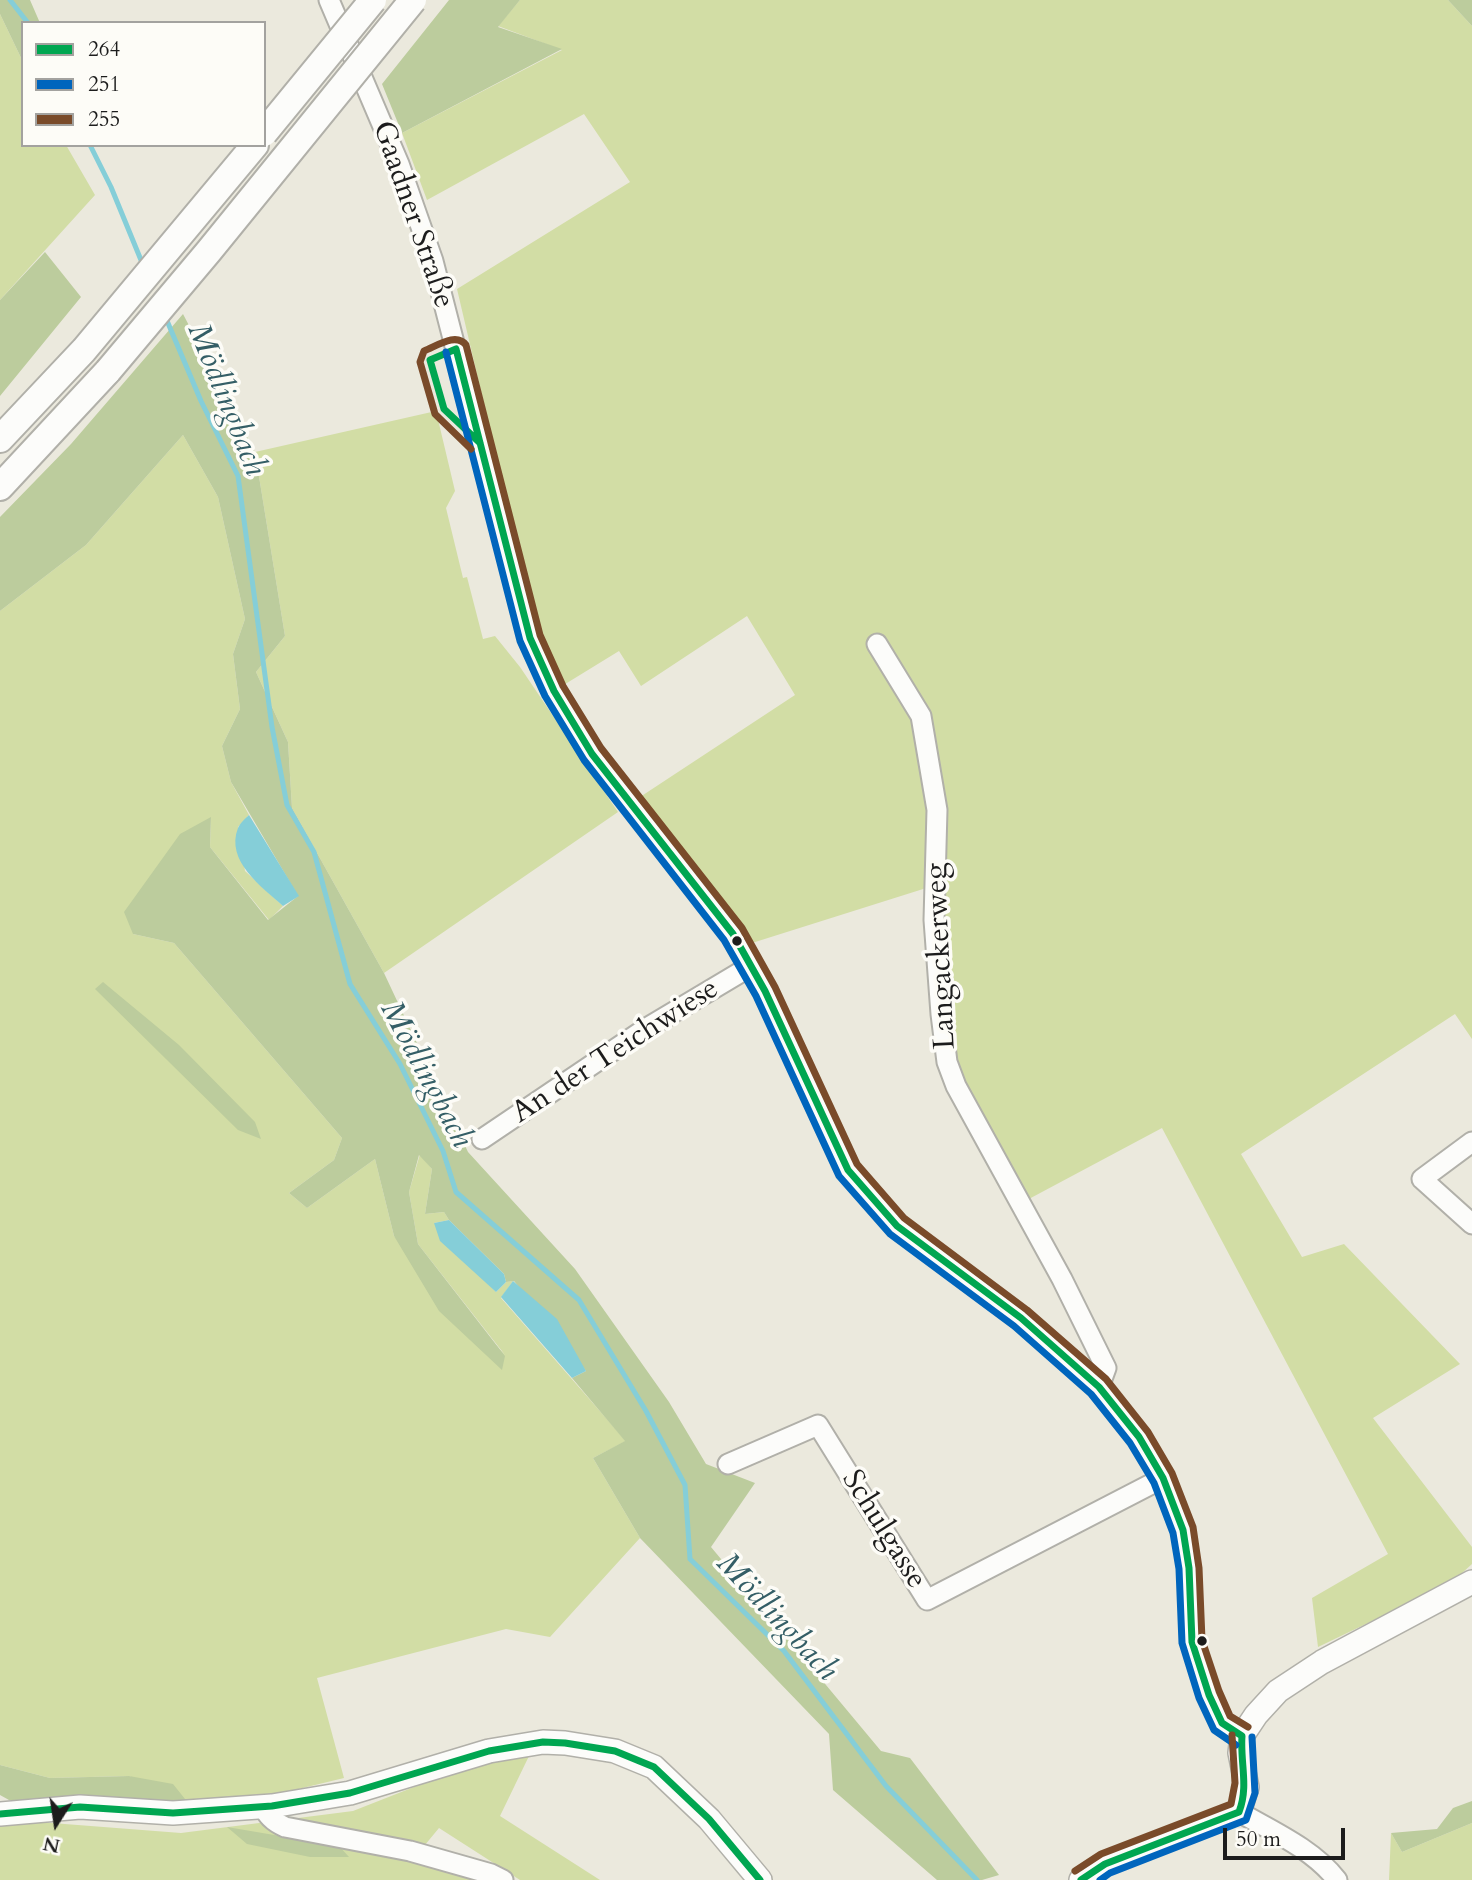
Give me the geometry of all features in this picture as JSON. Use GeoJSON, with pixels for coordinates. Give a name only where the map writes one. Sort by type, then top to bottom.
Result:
{"type":"FeatureCollection","features":[{"type":"Feature","properties":{"kind":"highway"},"geometry":{"type":"LineString","coordinates":[[266,131],[373,0]]}},
{"type":"Feature","properties":{"kind":"highway"},"geometry":{"type":"LineString","coordinates":[[0,487],[108,371],[414,0]]}},
{"type":"Feature","properties":{"kind":"highway"},"geometry":{"type":"LineString","coordinates":[[0,439],[83,350],[253,147]]}},
{"type":"Feature","properties":{"kind":"main road"},"geometry":{"type":"LineString","coordinates":[[1082,1880],[1105,1864],[1239,1812],[1247,1787],[1240,1753],[1242,1736],[1256,1715],[1278,1692],[1301,1674],[1472,1581]]}},
{"type":"Feature","properties":{"kind":"main road"},"geometry":{"type":"LineString","coordinates":[[0,1814],[80,1807],[173,1812],[264,1807],[350,1793],[489,1751],[543,1742],[565,1743],[615,1751],[654,1767],[709,1819],[760,1880]]}},
{"type":"Feature","properties":{"kind":"street","name":"Gaadner Straße"},"geometry":{"type":"LineString","coordinates":[[329,0],[399,164],[433,261],[530,638],[554,691],[593,754],[733,934],[765,991],[848,1170],[897,1226],[1103,1377],[1163,1478],[1183,1530],[1189,1568],[1192,1642],[1209,1695],[1222,1723],[1242,1736]]}},
{"type":"Feature","properties":{"kind":"street","name":"Langackerweg"},"geometry":{"type":"LineString","coordinates":[[877,644],[921,716],[937,810],[934,920],[947,1062],[956,1086],[1062,1279],[1103,1377]]}},
{"type":"Feature","properties":{"kind":"street","name":"An der Teichwiese"},"geometry":{"type":"LineString","coordinates":[[482,1139],[648,1027],[751,966]]}},
{"type":"Feature","properties":{"kind":"street"},"geometry":{"type":"LineString","coordinates":[[1472,1142],[1422,1179],[1472,1224]]}},
{"type":"Feature","properties":{"kind":"street","name":"Schulgasse"},"geometry":{"type":"LineString","coordinates":[[727,1464],[818,1425],[927,1600],[1163,1478]]}},
{"type":"Feature","properties":{"kind":"street"},"geometry":{"type":"LineString","coordinates":[[264,1807],[276,1823],[285,1827],[410,1851],[491,1874],[503,1880]]}},
{"type":"Feature","properties":{"kind":"street"},"geometry":{"type":"LineString","coordinates":[[1239,1812],[1283,1837],[1327,1867],[1337,1880]]}},
{"type":"Feature","properties":{"kind":"green space"},"geometry":{"type":"Polygon","coordinates":[[[0,0],[30,0],[39,21],[21,21],[21,58],[0,14],[0,0]]]}},
{"type":"Feature","properties":{"kind":"green space"},"geometry":{"type":"Polygon","coordinates":[[[449,0],[520,0],[498,27],[562,49],[402,133],[382,84],[449,0]]]}},
{"type":"Feature","properties":{"kind":"green space"},"geometry":{"type":"Polygon","coordinates":[[[520,0],[1448,0],[1472,26],[1472,1039],[1455,1014],[1241,1154],[1302,1257],[1344,1244],[1460,1364],[1373,1418],[1472,1547],[1472,1564],[1451,1583],[1318,1647],[1312,1598],[1388,1554],[1162,1128],[1027,1200],[953,1064],[939,884],[752,943],[637,799],[795,695],[747,616],[641,686],[619,651],[562,686],[536,626],[457,289],[630,182],[584,114],[427,200],[402,133],[562,50],[498,26],[520,0]]]}},
{"type":"Feature","properties":{"kind":"green space"},"geometry":{"type":"Polygon","coordinates":[[[1448,0],[1472,0],[1472,26],[1448,0]]]}},
{"type":"Feature","properties":{"kind":"green space"},"geometry":{"type":"Polygon","coordinates":[[[0,14],[21,58],[21,147],[67,147],[95,195],[0,300],[0,14]]]}},
{"type":"Feature","properties":{"kind":"green space"},"geometry":{"type":"Polygon","coordinates":[[[45,252],[81,297],[0,396],[0,300],[45,252]]]}},
{"type":"Feature","properties":{"kind":"green space"},"geometry":{"type":"Polygon","coordinates":[[[183,314],[255,452],[285,636],[256,672],[288,742],[292,808],[384,973],[468,1152],[575,1269],[669,1402],[706,1464],[755,1483],[711,1547],[881,1751],[910,1758],[999,1875],[982,1880],[937,1880],[833,1790],[829,1734],[640,1538],[593,1458],[625,1441],[572,1378],[586,1371],[514,1281],[506,1282],[504,1274],[444,1212],[425,1214],[432,1169],[419,1155],[409,1192],[418,1244],[505,1356],[502,1370],[439,1311],[394,1236],[375,1159],[307,1208],[289,1193],[334,1160],[342,1138],[174,943],[133,934],[124,912],[180,834],[211,817],[210,847],[268,920],[298,896],[231,782],[222,746],[240,709],[233,654],[245,619],[218,497],[183,435],[86,545],[0,611],[0,517],[71,444],[183,314]]]}},
{"type":"Feature","properties":{"kind":"green space"},"geometry":{"type":"Polygon","coordinates":[[[436,411],[455,491],[446,508],[463,578],[467,577],[483,639],[495,636],[520,667],[618,812],[384,973],[292,808],[288,742],[256,672],[285,636],[255,452],[436,411]]]}},
{"type":"Feature","properties":{"kind":"green space"},"geometry":{"type":"Polygon","coordinates":[[[183,435],[218,497],[245,619],[233,654],[240,709],[222,746],[231,782],[249,815],[238,827],[245,871],[283,906],[269,920],[210,847],[211,818],[133,934],[174,943],[342,1138],[334,1160],[289,1193],[307,1208],[375,1159],[394,1236],[505,1355],[418,1244],[409,1192],[420,1154],[432,1169],[425,1214],[444,1212],[449,1220],[434,1223],[496,1292],[506,1282],[513,1281],[501,1298],[626,1441],[593,1458],[640,1538],[550,1637],[506,1629],[317,1678],[344,1778],[257,1799],[189,1804],[129,1776],[50,1778],[0,1765],[0,611],[86,545],[183,435]]]}},
{"type":"Feature","properties":{"kind":"green space"},"geometry":{"type":"Polygon","coordinates":[[[103,982],[179,1045],[255,1122],[261,1139],[238,1130],[95,989],[103,982]]]}},
{"type":"Feature","properties":{"kind":"green space"},"geometry":{"type":"Polygon","coordinates":[[[529,1756],[500,1816],[600,1880],[520,1880],[439,1828],[415,1857],[493,1880],[0,1880],[0,1826],[26,1821],[181,1833],[353,1811],[465,1767],[529,1756]]]}},
{"type":"Feature","properties":{"kind":"green space"},"geometry":{"type":"Polygon","coordinates":[[[0,1765],[50,1778],[129,1776],[173,1784],[189,1804],[9,1800],[0,1795],[0,1765]]]}},
{"type":"Feature","properties":{"kind":"green space"},"geometry":{"type":"Polygon","coordinates":[[[1472,1801],[1472,1823],[1402,1852],[1391,1833],[1437,1829],[1453,1808],[1472,1801]]]}},
{"type":"Feature","properties":{"kind":"green space"},"geometry":{"type":"Polygon","coordinates":[[[1472,1823],[1472,1880],[1389,1880],[1391,1833],[1402,1852],[1472,1823]]]}},
{"type":"Feature","properties":{"kind":"green space"},"geometry":{"type":"Polygon","coordinates":[[[227,1827],[339,1846],[349,1857],[310,1857],[247,1844],[227,1827]]]}},
{"type":"Feature","properties":{"kind":"water"},"geometry":{"type":"Polygon","coordinates":[[[249,815],[299,896],[283,906],[256,882],[241,862],[235,840],[238,828],[249,815]]]}},
{"type":"Feature","properties":{"kind":"water"},"geometry":{"type":"Polygon","coordinates":[[[449,1220],[504,1274],[506,1282],[496,1292],[440,1241],[434,1223],[449,1220]]]}},
{"type":"Feature","properties":{"kind":"water"},"geometry":{"type":"Polygon","coordinates":[[[513,1281],[557,1319],[586,1371],[572,1378],[501,1297],[513,1281]]]}},
{"type":"Feature","properties":{"kind":"waterway","name":"Mödlingbach"},"geometry":{"type":"LineString","coordinates":[[10,0],[26,21]]}},
{"type":"Feature","properties":{"kind":"waterway","name":"Mödlingbach"},"geometry":{"type":"LineString","coordinates":[[91,147],[111,187],[143,265]]}},
{"type":"Feature","properties":{"kind":"waterway","name":"Mödlingbach"},"geometry":{"type":"LineString","coordinates":[[165,316],[201,401],[238,476],[272,727],[287,805],[314,852],[350,984],[400,1064],[443,1151],[456,1192],[579,1300],[646,1411],[685,1485],[690,1559],[784,1651],[886,1786],[977,1880]]}},
{"type":"Feature","properties":{"kind":"transit line","name":"255"},"geometry":{"type":"LineString","coordinates":[[471,449],[435,414],[420,362],[424,351],[452,340],[462,341],[466,345],[540,635],[563,686],[601,748],[742,928],[775,987],[857,1164],[904,1218],[1027,1310],[1106,1379],[1148,1432],[1172,1473],[1193,1527],[1199,1568],[1202,1640],[1219,1691],[1230,1716],[1248,1727]]}},
{"type":"Feature","properties":{"kind":"transit line","name":"264"},"geometry":{"type":"LineString","coordinates":[[480,443],[444,409],[430,360],[456,349],[530,638],[554,691],[592,754],[733,934],[765,991],[848,1170],[897,1226],[1021,1318],[1099,1387],[1139,1437],[1163,1478],[1183,1530],[1189,1568],[1192,1642],[1209,1695],[1222,1723],[1242,1736],[1242,1802],[1239,1812],[1105,1864],[1081,1880]]}},
{"type":"Feature","properties":{"kind":"transit line","name":"251"},"geometry":{"type":"LineString","coordinates":[[446,352],[520,641],[545,696],[584,760],[724,940],[756,996],[839,1176],[890,1234],[1014,1326],[1091,1394],[1130,1443],[1154,1483],[1173,1533],[1179,1569],[1182,1643],[1199,1698],[1214,1730],[1236,1745]]}},
{"type":"Feature","properties":{"kind":"transit line","name":"255"},"geometry":{"type":"LineString","coordinates":[[1075,1871],[1101,1854],[1231,1804],[1235,1783],[1232,1735]]}},
{"type":"Feature","properties":{"kind":"transit line","name":"251"},"geometry":{"type":"LineString","coordinates":[[1100,1880],[1110,1873],[1246,1820],[1255,1793],[1252,1737]]}},
{"type":"Feature","properties":{"kind":"transit line","name":"264"},"geometry":{"type":"LineString","coordinates":[[0,1814],[80,1807],[173,1813],[272,1806],[350,1793],[489,1751],[543,1742],[565,1743],[615,1751],[654,1767],[709,1819],[760,1880]]}}]}
